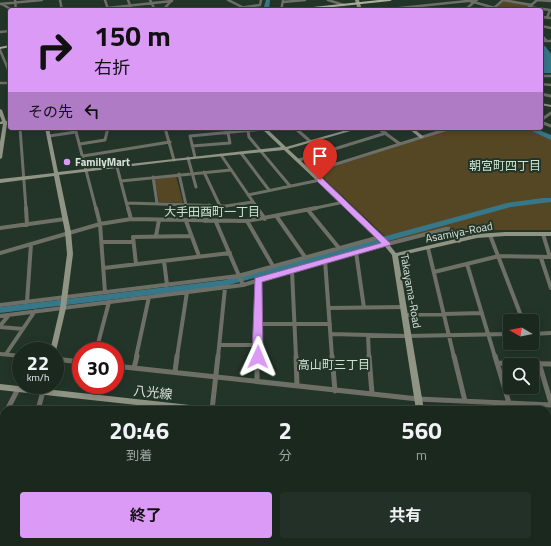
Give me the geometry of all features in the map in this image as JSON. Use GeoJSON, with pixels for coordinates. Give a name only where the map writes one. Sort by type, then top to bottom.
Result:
{"type":"FeatureCollection","features":[{"type":"Feature","properties":{"kind":"main road"},"geometry":{"type":"LineString","coordinates":[[314,8],[358,2],[390,0]]}},
{"type":"Feature","properties":{"kind":"street"},"geometry":{"type":"LineString","coordinates":[[1,3],[42,0]]}},
{"type":"Feature","properties":{"kind":"street"},"geometry":{"type":"LineString","coordinates":[[128,0],[130,6]]}},
{"type":"Feature","properties":{"kind":"street"},"geometry":{"type":"LineString","coordinates":[[150,0],[154,8]]}},
{"type":"Feature","properties":{"kind":"street"},"geometry":{"type":"LineString","coordinates":[[228,0],[243,7]]}},
{"type":"Feature","properties":{"kind":"street"},"geometry":{"type":"LineString","coordinates":[[237,8],[260,5],[261,0]]}},
{"type":"Feature","properties":{"kind":"street"},"geometry":{"type":"LineString","coordinates":[[283,1],[305,0]]}},
{"type":"Feature","properties":{"kind":"street"},"geometry":{"type":"LineString","coordinates":[[328,0],[344,5]]}},
{"type":"Feature","properties":{"kind":"street"},"geometry":{"type":"LineString","coordinates":[[430,0],[436,4]]}},
{"type":"Feature","properties":{"kind":"street"},"geometry":{"type":"LineString","coordinates":[[400,8],[476,0]]}},
{"type":"Feature","properties":{"kind":"street"},"geometry":{"type":"LineString","coordinates":[[470,1],[494,8],[503,0],[532,5]]}},
{"type":"Feature","properties":{"kind":"street"},"geometry":{"type":"LineString","coordinates":[[529,7],[537,0],[551,1]]}},
{"type":"Feature","properties":{"kind":"street"},"geometry":{"type":"LineString","coordinates":[[115,8],[172,1]]}},
{"type":"Feature","properties":{"kind":"street"},"geometry":{"type":"LineString","coordinates":[[467,8],[473,3]]}},
{"type":"Feature","properties":{"kind":"street"},"geometry":{"type":"LineString","coordinates":[[427,5],[430,8]]}},
{"type":"Feature","properties":{"kind":"street"},"geometry":{"type":"LineString","coordinates":[[529,7],[536,8]]}},
{"type":"Feature","properties":{"kind":"street"},"geometry":{"type":"LineString","coordinates":[[543,9],[550,10],[549,18]]}},
{"type":"Feature","properties":{"kind":"street"},"geometry":{"type":"LineString","coordinates":[[543,37],[547,41]]}},
{"type":"Feature","properties":{"kind":"street"},"geometry":{"type":"LineString","coordinates":[[543,41],[551,41]]}},
{"type":"Feature","properties":{"kind":"street"},"geometry":{"type":"LineString","coordinates":[[0,49],[8,69]]}},
{"type":"Feature","properties":{"kind":"street"},"geometry":{"type":"LineString","coordinates":[[543,84],[551,85]]}},
{"type":"Feature","properties":{"kind":"street"},"geometry":{"type":"LineString","coordinates":[[0,111],[5,123],[0,158]]}},
{"type":"Feature","properties":{"kind":"street"},"geometry":{"type":"LineString","coordinates":[[543,119],[551,113]]}},
{"type":"Feature","properties":{"kind":"street"},"geometry":{"type":"LineString","coordinates":[[20,130],[27,225]]}},
{"type":"Feature","properties":{"kind":"street"},"geometry":{"type":"LineString","coordinates":[[48,130],[68,232],[69,270],[55,342]]}},
{"type":"Feature","properties":{"kind":"street"},"geometry":{"type":"LineString","coordinates":[[49,136],[76,130],[100,224],[105,292]]}},
{"type":"Feature","properties":{"kind":"street"},"geometry":{"type":"LineString","coordinates":[[80,144],[105,140],[108,130]]}},
{"type":"Feature","properties":{"kind":"street"},"geometry":{"type":"LineString","coordinates":[[166,130],[174,160]]}},
{"type":"Feature","properties":{"kind":"street"},"geometry":{"type":"LineString","coordinates":[[195,157],[190,136],[256,130]]}},
{"type":"Feature","properties":{"kind":"street","name":"Takayama-Road"},"geometry":{"type":"LineString","coordinates":[[264,130],[286,148],[344,202],[384,241],[395,256],[419,406]]}},
{"type":"Feature","properties":{"kind":"street"},"geometry":{"type":"LineString","coordinates":[[297,130],[336,164]]}},
{"type":"Feature","properties":{"kind":"street"},"geometry":{"type":"LineString","coordinates":[[0,181],[117,166],[286,148],[352,130]]}},
{"type":"Feature","properties":{"kind":"street"},"geometry":{"type":"LineString","coordinates":[[381,130],[400,144]]}},
{"type":"Feature","properties":{"kind":"street"},"geometry":{"type":"LineString","coordinates":[[413,130],[422,137]]}},
{"type":"Feature","properties":{"kind":"street"},"geometry":{"type":"LineString","coordinates":[[311,172],[445,130]]}},
{"type":"Feature","properties":{"kind":"street"},"geometry":{"type":"LineString","coordinates":[[248,131],[249,137],[290,186]]}},
{"type":"Feature","properties":{"kind":"street"},"geometry":{"type":"LineString","coordinates":[[192,146],[230,143],[228,133]]}},
{"type":"Feature","properties":{"kind":"street"},"geometry":{"type":"LineString","coordinates":[[299,160],[386,133]]}},
{"type":"Feature","properties":{"kind":"street"},"geometry":{"type":"LineString","coordinates":[[83,156],[170,142]]}},
{"type":"Feature","properties":{"kind":"street"},"geometry":{"type":"LineString","coordinates":[[241,153],[269,190]]}},
{"type":"Feature","properties":{"kind":"street"},"geometry":{"type":"LineString","coordinates":[[220,155],[266,219]]}},
{"type":"Feature","properties":{"kind":"street"},"geometry":{"type":"LineString","coordinates":[[188,158],[196,187]]}},
{"type":"Feature","properties":{"kind":"street"},"geometry":{"type":"LineString","coordinates":[[117,166],[131,219]]}},
{"type":"Feature","properties":{"kind":"street"},"geometry":{"type":"LineString","coordinates":[[121,181],[231,170]]}},
{"type":"Feature","properties":{"kind":"street"},"geometry":{"type":"LineString","coordinates":[[204,172],[220,206]]}},
{"type":"Feature","properties":{"kind":"street"},"geometry":{"type":"LineString","coordinates":[[179,174],[186,205]]}},
{"type":"Feature","properties":{"kind":"street"},"geometry":{"type":"LineString","coordinates":[[153,177],[157,204]]}},
{"type":"Feature","properties":{"kind":"street"},"geometry":{"type":"LineString","coordinates":[[248,195],[320,180]]}},
{"type":"Feature","properties":{"kind":"street"},"geometry":{"type":"LineString","coordinates":[[127,203],[220,206],[253,202]]}},
{"type":"Feature","properties":{"kind":"street"},"geometry":{"type":"LineString","coordinates":[[0,253],[68,232],[100,224],[131,219],[246,222],[277,217],[344,202]]}},
{"type":"Feature","properties":{"kind":"street"},"geometry":{"type":"LineString","coordinates":[[205,221],[209,205]]}},
{"type":"Feature","properties":{"kind":"street"},"geometry":{"type":"LineString","coordinates":[[308,210],[339,248]]}},
{"type":"Feature","properties":{"kind":"street"},"geometry":{"type":"LineString","coordinates":[[277,217],[305,257]]}},
{"type":"Feature","properties":{"kind":"street"},"geometry":{"type":"LineString","coordinates":[[0,228],[65,219]]}},
{"type":"Feature","properties":{"kind":"street"},"geometry":{"type":"LineString","coordinates":[[156,236],[159,220]]}},
{"type":"Feature","properties":{"kind":"street"},"geometry":{"type":"LineString","coordinates":[[186,221],[199,256]]}},
{"type":"Feature","properties":{"kind":"street"},"geometry":{"type":"LineString","coordinates":[[216,222],[243,285]]}},
{"type":"Feature","properties":{"kind":"street"},"geometry":{"type":"LineString","coordinates":[[246,222],[273,266]]}},
{"type":"Feature","properties":{"kind":"street"},"geometry":{"type":"LineString","coordinates":[[0,316],[35,311],[105,292],[238,276],[339,248],[446,229],[449,229],[459,240]]}},
{"type":"Feature","properties":{"kind":"street"},"geometry":{"type":"LineString","coordinates":[[434,272],[499,256],[551,257],[543,234]]}},
{"type":"Feature","properties":{"kind":"street","name":"Asamiya-Road"},"geometry":{"type":"LineString","coordinates":[[395,256],[459,240],[490,235],[551,234]]}},
{"type":"Feature","properties":{"kind":"street"},"geometry":{"type":"LineString","coordinates":[[490,235],[520,314]]}},
{"type":"Feature","properties":{"kind":"street"},"geometry":{"type":"LineString","coordinates":[[136,264],[133,237],[191,236]]}},
{"type":"Feature","properties":{"kind":"street"},"geometry":{"type":"LineString","coordinates":[[0,305],[27,302],[109,302],[243,285],[356,252],[384,241]]}},
{"type":"Feature","properties":{"kind":"street"},"geometry":{"type":"LineString","coordinates":[[102,242],[133,242]]}},
{"type":"Feature","properties":{"kind":"street"},"geometry":{"type":"LineString","coordinates":[[27,302],[31,244]]}},
{"type":"Feature","properties":{"kind":"street"},"geometry":{"type":"LineString","coordinates":[[428,248],[465,400]]}},
{"type":"Feature","properties":{"kind":"street"},"geometry":{"type":"LineString","coordinates":[[356,252],[364,308]]}},
{"type":"Feature","properties":{"kind":"street"},"geometry":{"type":"LineString","coordinates":[[104,268],[230,253]]}},
{"type":"Feature","properties":{"kind":"street"},"geometry":{"type":"LineString","coordinates":[[541,258],[551,288]]}},
{"type":"Feature","properties":{"kind":"street"},"geometry":{"type":"LineString","coordinates":[[325,260],[335,391]]}},
{"type":"Feature","properties":{"kind":"street"},"geometry":{"type":"LineString","coordinates":[[164,261],[167,284]]}},
{"type":"Feature","properties":{"kind":"street"},"geometry":{"type":"LineString","coordinates":[[467,264],[509,403]]}},
{"type":"Feature","properties":{"kind":"street"},"geometry":{"type":"LineString","coordinates":[[292,271],[296,385]]}},
{"type":"Feature","properties":{"kind":"street"},"geometry":{"type":"LineString","coordinates":[[257,381],[258,280]]}},
{"type":"Feature","properties":{"kind":"street"},"geometry":{"type":"LineString","coordinates":[[213,406],[217,377],[224,288]]}},
{"type":"Feature","properties":{"kind":"street"},"geometry":{"type":"LineString","coordinates":[[175,372],[188,292]]}},
{"type":"Feature","properties":{"kind":"street"},"geometry":{"type":"LineString","coordinates":[[134,368],[149,297]]}},
{"type":"Feature","properties":{"kind":"street"},"geometry":{"type":"LineString","coordinates":[[98,342],[109,302]]}},
{"type":"Feature","properties":{"kind":"street"},"geometry":{"type":"LineString","coordinates":[[329,308],[403,307]]}},
{"type":"Feature","properties":{"kind":"street"},"geometry":{"type":"LineString","coordinates":[[6,354],[35,311]]}},
{"type":"Feature","properties":{"kind":"street"},"geometry":{"type":"LineString","coordinates":[[404,315],[482,313]]}},
{"type":"Feature","properties":{"kind":"street"},"geometry":{"type":"LineString","coordinates":[[0,326],[9,315]]}},
{"type":"Feature","properties":{"kind":"street"},"geometry":{"type":"LineString","coordinates":[[258,324],[330,324]]}},
{"type":"Feature","properties":{"kind":"street"},"geometry":{"type":"LineString","coordinates":[[0,326],[23,329]]}},
{"type":"Feature","properties":{"kind":"street"},"geometry":{"type":"LineString","coordinates":[[539,334],[551,333]]}},
{"type":"Feature","properties":{"kind":"street"},"geometry":{"type":"LineString","coordinates":[[331,334],[407,336],[503,334]]}},
{"type":"Feature","properties":{"kind":"street"},"geometry":{"type":"LineString","coordinates":[[368,335],[372,394]]}},
{"type":"Feature","properties":{"kind":"street"},"geometry":{"type":"LineString","coordinates":[[220,345],[258,345]]}},
{"type":"Feature","properties":{"kind":"street"},"geometry":{"type":"LineString","coordinates":[[0,354],[12,355]]}},
{"type":"Feature","properties":{"kind":"street"},"geometry":{"type":"LineString","coordinates":[[497,363],[503,363]]}},
{"type":"Feature","properties":{"kind":"street"},"geometry":{"type":"LineString","coordinates":[[124,367],[418,399],[551,404],[539,363],[551,364]]}},
{"type":"Feature","properties":{"kind":"street","name":"八光線"},"geometry":{"type":"LineString","coordinates":[[0,387],[12,388]]}},
{"type":"Feature","properties":{"kind":"street","name":"八光線"},"geometry":{"type":"LineString","coordinates":[[64,391],[177,406]]}},
{"type":"Feature","properties":{"kind":"street"},"geometry":{"type":"LineString","coordinates":[[9,406],[15,394]]}},
{"type":"Feature","properties":{"kind":"street"},"geometry":{"type":"LineString","coordinates":[[39,406],[42,394]]}},
{"type":"Feature","properties":{"kind":"shaded area"},"geometry":{"type":"Polygon","coordinates":[[[504,1],[530,5],[526,8],[496,8],[504,1]]]}},
{"type":"Feature","properties":{"kind":"shaded area"},"geometry":{"type":"Polygon","coordinates":[[[449,130],[529,130],[551,139],[551,230],[492,230],[458,236],[448,227],[390,241],[317,172],[449,130]]]}},
{"type":"Feature","properties":{"kind":"shaded area"},"geometry":{"type":"Polygon","coordinates":[[[176,176],[183,203],[159,202],[154,178],[176,176]]]}},
{"type":"Feature","properties":{"kind":"water"},"geometry":{"type":"Polygon","coordinates":[[[543,46],[545,46],[551,54],[551,73],[543,73],[543,46]]]}},
{"type":"Feature","properties":{"kind":"waterway"},"geometry":{"type":"LineString","coordinates":[[266,8],[268,0]]}},
{"type":"Feature","properties":{"kind":"waterway"},"geometry":{"type":"LineString","coordinates":[[533,130],[551,138]]}},
{"type":"Feature","properties":{"kind":"waterway"},"geometry":{"type":"LineString","coordinates":[[0,310],[225,283],[510,205],[551,200]]}},
{"type":"Feature","properties":{"kind":"place","name":"FamilyMart"},"geometry":{"type":"Point","coordinates":[67,162]}},
{"type":"Feature","properties":{"kind":"district","name":"朝宮町四丁目"},"geometry":{"type":"Point","coordinates":[505,166]}},
{"type":"Feature","properties":{"kind":"district","name":"大手田酉町一丁目"},"geometry":{"type":"Point","coordinates":[212,212]}},
{"type":"Feature","properties":{"kind":"district","name":"高山町三丁目"},"geometry":{"type":"Point","coordinates":[334,365]}},
{"type":"Feature","properties":{"kind":"route"},"geometry":{"type":"LineString","coordinates":[[258,357],[258,280],[325,260],[387,244],[320,180]]}}]}
